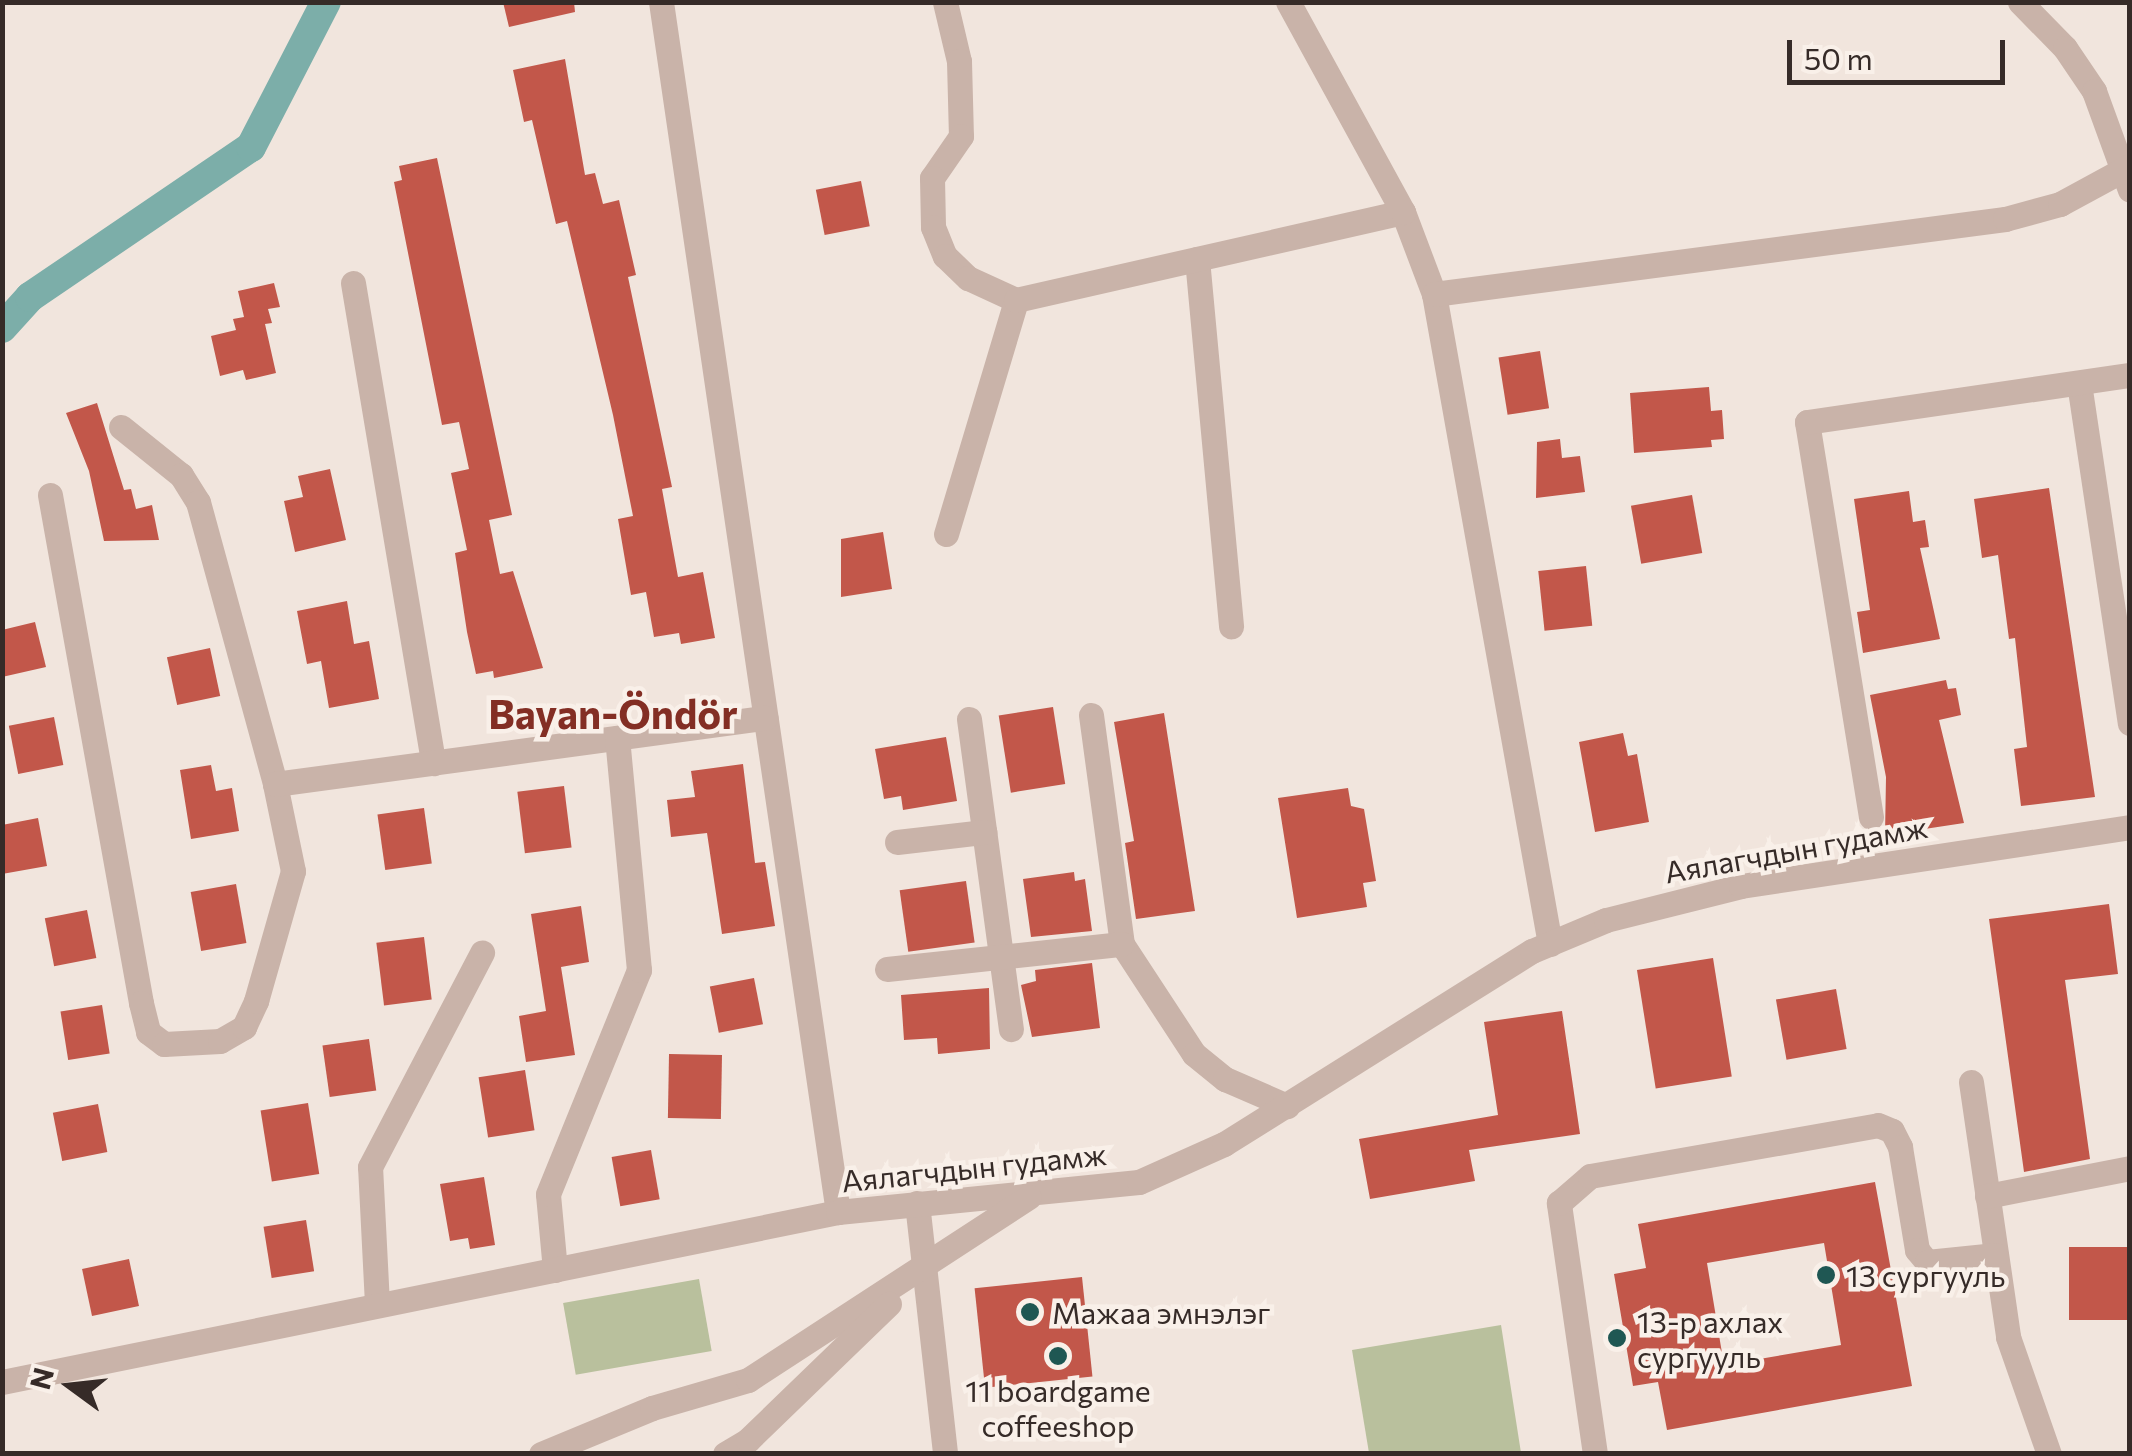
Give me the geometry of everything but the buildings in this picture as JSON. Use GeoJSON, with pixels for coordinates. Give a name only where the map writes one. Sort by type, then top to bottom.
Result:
{"type":"FeatureCollection","features":[{"type":"Feature","properties":{"kind":"street"},"geometry":{"type":"LineString","coordinates":[[661,2],[838,1212]]}},
{"type":"Feature","properties":{"kind":"street"},"geometry":{"type":"LineString","coordinates":[[945,2],[959,61],[961,136],[932,178],[933,227],[945,256],[968,278],[1016,300],[1403,212]]}},
{"type":"Feature","properties":{"kind":"street"},"geometry":{"type":"LineString","coordinates":[[1288,2],[1403,212],[1434,294],[1550,944]]}},
{"type":"Feature","properties":{"kind":"street"},"geometry":{"type":"LineString","coordinates":[[1434,294],[2005,219],[2060,204],[2128,175],[2087,80],[2020,2]]}},
{"type":"Feature","properties":{"kind":"street"},"geometry":{"type":"LineString","coordinates":[[1198,258],[1231,626]]}},
{"type":"Feature","properties":{"kind":"street"},"geometry":{"type":"LineString","coordinates":[[353,283],[433,763]]}},
{"type":"Feature","properties":{"kind":"street"},"geometry":{"type":"LineString","coordinates":[[946,534],[1016,300]]}},
{"type":"Feature","properties":{"kind":"street"},"geometry":{"type":"LineString","coordinates":[[1871,817],[1807,422],[2130,375]]}},
{"type":"Feature","properties":{"kind":"street"},"geometry":{"type":"LineString","coordinates":[[2079,382],[2130,723]]}},
{"type":"Feature","properties":{"kind":"street"},"geometry":{"type":"LineString","coordinates":[[50,496],[148,1032],[164,1044],[220,1041],[244,1027],[256,1001],[293,871],[275,784],[198,502],[181,476],[120,427]]}},
{"type":"Feature","properties":{"kind":"street"},"geometry":{"type":"LineString","coordinates":[[1091,715],[1122,944],[1194,1054],[1224,1079],[1287,1106]]}},
{"type":"Feature","properties":{"kind":"street"},"geometry":{"type":"LineString","coordinates":[[275,784],[766,718]]}},
{"type":"Feature","properties":{"kind":"street"},"geometry":{"type":"LineString","coordinates":[[969,720],[1012,1029]]}},
{"type":"Feature","properties":{"kind":"street"},"geometry":{"type":"LineString","coordinates":[[556,1270],[548,1194],[639,970],[617,738]]}},
{"type":"Feature","properties":{"kind":"street","name":"Аялагчдын гудамж"},"geometry":{"type":"LineString","coordinates":[[2,1382],[838,1212],[1139,1182],[1224,1144],[1550,944],[1606,920],[1741,886],[2130,827]]}},
{"type":"Feature","properties":{"kind":"street"},"geometry":{"type":"LineString","coordinates":[[897,842],[984,832]]}},
{"type":"Feature","properties":{"kind":"street"},"geometry":{"type":"LineString","coordinates":[[887,969],[1122,944]]}},
{"type":"Feature","properties":{"kind":"street"},"geometry":{"type":"LineString","coordinates":[[377,1304],[370,1167],[482,953]]}},
{"type":"Feature","properties":{"kind":"street"},"geometry":{"type":"LineString","coordinates":[[1971,1082],[2008,1337],[2050,1454]]}},
{"type":"Feature","properties":{"kind":"street"},"geometry":{"type":"LineString","coordinates":[[1595,1454],[1559,1203],[1577,1182],[1878,1124],[1892,1132],[1900,1147],[1916,1250],[1927,1262],[1996,1255]]}},
{"type":"Feature","properties":{"kind":"street"},"geometry":{"type":"LineString","coordinates":[[1987,1196],[2130,1168]]}},
{"type":"Feature","properties":{"kind":"street"},"geometry":{"type":"LineString","coordinates":[[542,1454],[652,1408],[748,1380],[1032,1195]]}},
{"type":"Feature","properties":{"kind":"street"},"geometry":{"type":"LineString","coordinates":[[917,1203],[945,1454]]}},
{"type":"Feature","properties":{"kind":"street"},"geometry":{"type":"LineString","coordinates":[[741,1449],[925,1264]]}},
{"type":"Feature","properties":{"kind":"green space"},"geometry":{"type":"Polygon","coordinates":[[[699,1279],[712,1351],[576,1375],[563,1303],[699,1279]]]}},
{"type":"Feature","properties":{"kind":"green space"},"geometry":{"type":"Polygon","coordinates":[[[1501,1325],[1521,1453],[1369,1453],[1352,1350],[1501,1325]]]}},
{"type":"Feature","properties":{"kind":"waterway"},"geometry":{"type":"LineString","coordinates":[[2,328],[30,297],[251,147],[326,2]]}},
{"type":"Feature","properties":{"kind":"place","name":"13 сургууль"},"geometry":{"type":"Point","coordinates":[1826,1275]}},
{"type":"Feature","properties":{"kind":"place","name":"Maжаа эмнэлэг"},"geometry":{"type":"Point","coordinates":[1030,1312]}},
{"type":"Feature","properties":{"kind":"place","name":"13-р ахлах сургууль"},"geometry":{"type":"Point","coordinates":[1617,1338]}},
{"type":"Feature","properties":{"kind":"place","name":"11 boardgame coffeeshop"},"geometry":{"type":"Point","coordinates":[1058,1356]}},
{"type":"Feature","properties":{"kind":"district","name":"Bayan-Öndör"},"geometry":{"type":"Point","coordinates":[613,713]}}]}
